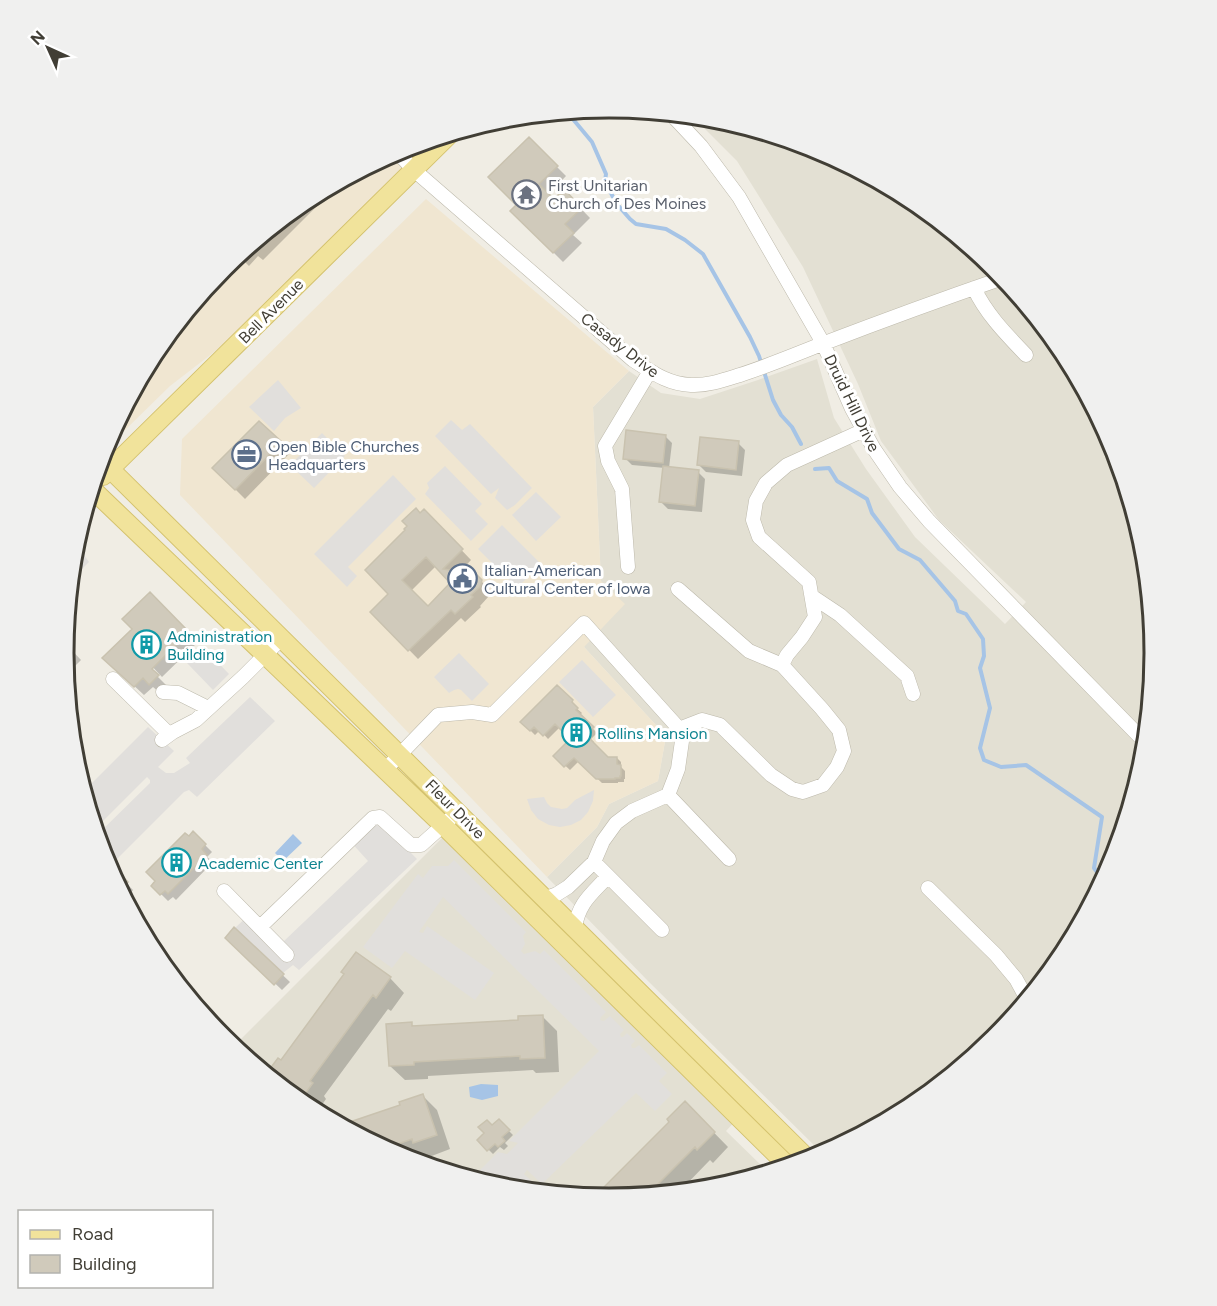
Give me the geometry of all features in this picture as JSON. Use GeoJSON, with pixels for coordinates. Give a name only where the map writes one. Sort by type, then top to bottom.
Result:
{"type":"FeatureCollection","features":[{"type":"Feature","properties":{"kind":"main road","name":"Bell Avenue"},"geometry":{"type":"LineString","coordinates":[[110,459],[438,146]]}},
{"type":"Feature","properties":{"kind":"main road","name":"Fleur Drive"},"geometry":{"type":"LineString","coordinates":[[107,466],[801,1152]]}},
{"type":"Feature","properties":{"kind":"main road","name":"Fleur Drive"},"geometry":{"type":"LineString","coordinates":[[98,495],[443,826],[781,1159]]}},
{"type":"Feature","properties":{"kind":"street","name":"Druid Hill Drive"},"geometry":{"type":"LineString","coordinates":[[680,123],[701,146],[739,197],[823,343],[852,409],[874,449],[900,487],[929,521],[1137,734]]}},
{"type":"Feature","properties":{"kind":"street","name":"Casady Drive"},"geometry":{"type":"LineString","coordinates":[[404,159],[633,360],[668,381],[693,385],[710,383],[758,369],[993,281]]}},
{"type":"Feature","properties":{"kind":"street"},"geometry":{"type":"LineString","coordinates":[[974,288],[985,308],[1026,355]]}},
{"type":"Feature","properties":{"kind":"street"},"geometry":{"type":"LineString","coordinates":[[628,567],[622,489],[608,461],[605,446],[650,371]]}},
{"type":"Feature","properties":{"kind":"street"},"geometry":{"type":"LineString","coordinates":[[782,665],[815,617],[813,597],[809,582],[759,537],[753,520],[756,501],[766,483],[788,465],[864,430]]}},
{"type":"Feature","properties":{"kind":"street"},"geometry":{"type":"LineString","coordinates":[[546,898],[568,887],[594,862],[603,841],[616,823],[632,811],[668,795],[678,769],[684,727],[702,720],[720,724],[771,775],[792,789],[803,792],[823,785],[837,766],[844,751],[839,730],[782,665],[749,651],[678,589]]}},
{"type":"Feature","properties":{"kind":"street"},"geometry":{"type":"LineString","coordinates":[[813,597],[840,615],[907,676],[913,694]]}},
{"type":"Feature","properties":{"kind":"street"},"geometry":{"type":"LineString","coordinates":[[385,770],[438,715],[472,706],[492,715],[584,623],[683,734]]}},
{"type":"Feature","properties":{"kind":"street"},"geometry":{"type":"LineString","coordinates":[[113,679],[166,737],[196,720],[222,688],[243,677],[282,638]]}},
{"type":"Feature","properties":{"kind":"street"},"geometry":{"type":"LineString","coordinates":[[163,692],[178,693],[208,708]]}},
{"type":"Feature","properties":{"kind":"street"},"geometry":{"type":"LineString","coordinates":[[668,795],[729,859]]}},
{"type":"Feature","properties":{"kind":"street"},"geometry":{"type":"LineString","coordinates":[[261,927],[373,818],[380,817],[411,845],[421,845],[458,811]]}},
{"type":"Feature","properties":{"kind":"street"},"geometry":{"type":"LineString","coordinates":[[594,862],[662,930]]}},
{"type":"Feature","properties":{"kind":"street"},"geometry":{"type":"LineString","coordinates":[[575,927],[577,915],[583,903],[608,876]]}},
{"type":"Feature","properties":{"kind":"street"},"geometry":{"type":"LineString","coordinates":[[568,887],[583,903]]}},
{"type":"Feature","properties":{"kind":"street"},"geometry":{"type":"LineString","coordinates":[[928,888],[996,956],[1016,979],[1023,991]]}},
{"type":"Feature","properties":{"kind":"street"},"geometry":{"type":"LineString","coordinates":[[224,891],[287,955]]}},
{"type":"Feature","properties":{"kind":"shaded area"},"geometry":{"type":"Polygon","coordinates":[[[702,126],[780,146],[845,173],[876,190],[906,208],[961,251],[1011,300],[1033,327],[1072,386],[1103,448],[1115,481],[1133,549],[1142,618],[1144,653],[1142,688],[1133,757],[1115,825],[1103,858],[1072,921],[1033,979],[1011,1006],[961,1055],[906,1098],[845,1133],[815,1146],[648,981],[547,877],[597,827],[609,804],[658,781],[666,736],[584,647],[601,581],[593,407],[629,371],[661,393],[700,399],[817,359],[834,418],[866,469],[915,537],[1005,624],[1026,602],[939,520],[881,441],[858,384],[803,267],[737,161],[702,126]]]}},
{"type":"Feature","properties":{"kind":"shaded area"},"geometry":{"type":"Polygon","coordinates":[[[438,146],[377,207],[218,349],[170,386],[122,433],[145,385],[184,327],[206,300],[256,251],[311,208],[341,190],[372,173],[438,146]]]}},
{"type":"Feature","properties":{"kind":"shaded area"},"geometry":{"type":"Polygon","coordinates":[[[426,199],[629,371],[593,407],[601,581],[625,604],[584,647],[666,736],[658,781],[609,804],[597,827],[547,877],[180,495],[182,439],[426,199]]]}},
{"type":"Feature","properties":{"kind":"shaded area"},"geometry":{"type":"Polygon","coordinates":[[[278,380],[301,408],[285,418],[274,431],[249,407],[278,380]]]}},
{"type":"Feature","properties":{"kind":"shaded area"},"geometry":{"type":"Polygon","coordinates":[[[451,420],[462,430],[470,424],[532,488],[515,505],[507,510],[495,498],[499,488],[491,494],[435,436],[451,420]]]}},
{"type":"Feature","properties":{"kind":"shaded area"},"geometry":{"type":"Polygon","coordinates":[[[322,433],[345,456],[314,488],[290,465],[322,433]]]}},
{"type":"Feature","properties":{"kind":"shaded area"},"geometry":{"type":"Polygon","coordinates":[[[445,466],[482,504],[475,511],[488,524],[471,541],[425,494],[429,488],[427,483],[445,466]]]}},
{"type":"Feature","properties":{"kind":"shaded area"},"geometry":{"type":"Polygon","coordinates":[[[393,475],[416,499],[348,567],[357,576],[347,587],[314,554],[393,475]]]}},
{"type":"Feature","properties":{"kind":"shaded area"},"geometry":{"type":"Polygon","coordinates":[[[536,492],[561,517],[536,541],[512,515],[536,492]]]}},
{"type":"Feature","properties":{"kind":"shaded area"},"geometry":{"type":"Polygon","coordinates":[[[502,525],[541,564],[517,588],[478,549],[502,525]]]}},
{"type":"Feature","properties":{"kind":"shaded area"},"geometry":{"type":"Polygon","coordinates":[[[84,549],[86,551],[84,555],[89,562],[80,571],[84,549]]]}},
{"type":"Feature","properties":{"kind":"shaded area"},"geometry":{"type":"Polygon","coordinates":[[[203,647],[229,674],[213,690],[187,663],[203,647]]]}},
{"type":"Feature","properties":{"kind":"shaded area"},"geometry":{"type":"Polygon","coordinates":[[[459,653],[489,684],[472,701],[461,690],[449,693],[434,677],[459,653]]]}},
{"type":"Feature","properties":{"kind":"shaded area"},"geometry":{"type":"Polygon","coordinates":[[[582,660],[616,695],[593,717],[559,682],[582,660]]]}},
{"type":"Feature","properties":{"kind":"shaded area"},"geometry":{"type":"Polygon","coordinates":[[[250,697],[275,721],[197,797],[189,790],[184,792],[115,861],[103,829],[150,783],[150,780],[147,777],[101,823],[90,785],[148,727],[174,751],[158,767],[166,773],[174,773],[190,763],[186,758],[250,697]]]}},
{"type":"Feature","properties":{"kind":"shaded area"},"geometry":{"type":"Polygon","coordinates":[[[594,790],[593,801],[581,820],[560,827],[549,825],[538,819],[527,799],[544,797],[551,807],[562,809],[594,790]]]}},
{"type":"Feature","properties":{"kind":"shaded area"},"geometry":{"type":"Polygon","coordinates":[[[373,815],[417,859],[299,970],[293,965],[283,973],[235,928],[253,911],[284,941],[368,861],[349,840],[373,815]]]}},
{"type":"Feature","properties":{"kind":"shaded area"},"geometry":{"type":"Polygon","coordinates":[[[449,831],[739,1117],[726,1131],[761,1166],[713,1178],[643,1187],[608,1188],[539,1183],[470,1170],[404,1147],[341,1116],[311,1098],[283,1077],[240,1040],[449,831]]]}},
{"type":"Feature","properties":{"kind":"shaded area"},"geometry":{"type":"Polygon","coordinates":[[[454,860],[526,932],[523,936],[525,944],[521,951],[524,954],[535,951],[540,954],[544,950],[606,1012],[600,1020],[604,1021],[610,1016],[624,1030],[620,1034],[621,1037],[627,1033],[635,1041],[631,1045],[632,1048],[639,1045],[667,1073],[659,1081],[672,1094],[655,1111],[636,1093],[543,1183],[527,1170],[524,1174],[533,1182],[478,1172],[498,1152],[507,1154],[518,1143],[509,1141],[599,1051],[443,897],[419,932],[423,933],[427,926],[494,973],[475,1000],[405,951],[392,968],[363,947],[418,874],[423,878],[432,866],[448,866],[454,860]]]}},
{"type":"Feature","properties":{"kind":"water"},"geometry":{"type":"Polygon","coordinates":[[[293,834],[302,843],[283,861],[275,853],[293,834]]]}},
{"type":"Feature","properties":{"kind":"water"},"geometry":{"type":"Polygon","coordinates":[[[481,1084],[498,1085],[498,1096],[482,1100],[470,1097],[469,1087],[481,1084]]]}},
{"type":"Feature","properties":{"kind":"building","name":"First Unitarian Church of Des Moines"},"geometry":{"type":"Polygon","coordinates":[[[529,137],[558,166],[539,184],[554,199],[564,189],[582,208],[565,224],[574,233],[553,253],[510,211],[516,205],[488,177],[529,137]]]}},
{"type":"Feature","properties":{"kind":"building","name":"Open Bible Churches Headquarters"},"geometry":{"type":"Polygon","coordinates":[[[259,421],[282,442],[235,490],[212,468],[259,421]]]}},
{"type":"Feature","properties":{"kind":"building"},"geometry":{"type":"Polygon","coordinates":[[[626,430],[666,435],[663,463],[623,459],[626,430]]]}},
{"type":"Feature","properties":{"kind":"building"},"geometry":{"type":"Polygon","coordinates":[[[700,437],[739,441],[736,470],[697,465],[700,437]]]}},
{"type":"Feature","properties":{"kind":"building"},"geometry":{"type":"Polygon","coordinates":[[[663,466],[699,470],[695,506],[659,502],[663,466]]]}},
{"type":"Feature","properties":{"kind":"building","name":"Italian-American Cultural Center of Iowa"},"geometry":{"type":"Polygon","coordinates":[[[416,508],[420,513],[424,509],[463,549],[443,569],[472,575],[475,573],[482,580],[480,587],[471,595],[473,597],[455,614],[451,610],[408,651],[370,612],[388,594],[365,570],[405,530],[407,526],[402,521],[416,508]],[[426,557],[402,580],[428,606],[450,583],[426,557]]]}},
{"type":"Feature","properties":{"kind":"building","name":"Administration Building"},"geometry":{"type":"Polygon","coordinates":[[[150,592],[189,632],[152,669],[159,675],[149,685],[143,678],[134,687],[102,658],[132,629],[122,619],[150,592]]]}},
{"type":"Feature","properties":{"kind":"building","name":"Rollins Mansion"},"geometry":{"type":"Polygon","coordinates":[[[557,685],[573,700],[572,702],[578,708],[576,710],[594,727],[587,734],[591,737],[589,738],[608,757],[617,757],[617,764],[621,765],[620,778],[596,779],[574,758],[564,767],[553,756],[570,739],[555,724],[543,736],[534,727],[530,731],[520,722],[557,685]]]}},
{"type":"Feature","properties":{"kind":"building","name":"Academic Center"},"geometry":{"type":"Polygon","coordinates":[[[193,831],[206,844],[202,849],[207,855],[168,894],[165,891],[160,895],[151,886],[155,881],[146,872],[185,833],[189,836],[193,831]]]}},
{"type":"Feature","properties":{"kind":"building"},"geometry":{"type":"Polygon","coordinates":[[[234,927],[284,974],[274,985],[225,938],[234,927]]]}},
{"type":"Feature","properties":{"kind":"building"},"geometry":{"type":"Polygon","coordinates":[[[356,952],[391,977],[376,998],[373,995],[310,1081],[313,1083],[305,1094],[271,1067],[278,1058],[281,1060],[344,974],[341,972],[356,952]]]}},
{"type":"Feature","properties":{"kind":"building"},"geometry":{"type":"Polygon","coordinates":[[[543,1015],[545,1058],[520,1059],[520,1056],[414,1062],[414,1065],[389,1066],[386,1024],[412,1022],[412,1026],[518,1020],[518,1016],[543,1015]]]}},
{"type":"Feature","properties":{"kind":"building"},"geometry":{"type":"Polygon","coordinates":[[[423,1094],[437,1135],[413,1143],[412,1139],[398,1144],[351,1122],[400,1105],[399,1102],[423,1094]]]}},
{"type":"Feature","properties":{"kind":"building"},"geometry":{"type":"Polygon","coordinates":[[[685,1101],[715,1132],[697,1150],[695,1147],[657,1185],[603,1188],[669,1122],[667,1119],[685,1101]]]}},
{"type":"Feature","properties":{"kind":"building"},"geometry":{"type":"Polygon","coordinates":[[[499,1119],[510,1130],[502,1137],[505,1141],[498,1147],[495,1144],[487,1151],[477,1140],[484,1133],[478,1127],[487,1120],[492,1125],[499,1119]]]}},
{"type":"Feature","properties":{"kind":"waterway"},"geometry":{"type":"LineString","coordinates":[[573,119],[592,142],[606,174],[605,181],[616,203],[630,219],[636,224],[666,229],[703,254],[750,337],[759,356],[773,400],[801,444]]}},
{"type":"Feature","properties":{"kind":"waterway"},"geometry":{"type":"LineString","coordinates":[[815,469],[829,468],[837,481],[867,499],[872,513],[899,549],[920,560],[955,601],[958,611],[966,614],[983,639],[984,656],[980,668],[990,708],[980,748],[984,760],[1001,767],[1026,765],[1102,817],[1094,868],[1097,872]]}},
{"type":"Feature","properties":{"kind":"place","name":"First Unitarian Church of Des Moines"},"geometry":{"type":"Point","coordinates":[527,194]}},
{"type":"Feature","properties":{"kind":"place","name":"Open Bible Churches Headquarters"},"geometry":{"type":"Point","coordinates":[247,455]}},
{"type":"Feature","properties":{"kind":"place","name":"Italian-American Cultural Center of Iowa"},"geometry":{"type":"Point","coordinates":[463,579]}},
{"type":"Feature","properties":{"kind":"place","name":"Administration Building"},"geometry":{"type":"Point","coordinates":[146,645]}},
{"type":"Feature","properties":{"kind":"place","name":"Rollins Mansion"},"geometry":{"type":"Point","coordinates":[576,733]}},
{"type":"Feature","properties":{"kind":"place","name":"Academic Center"},"geometry":{"type":"Point","coordinates":[177,863]}}]}
